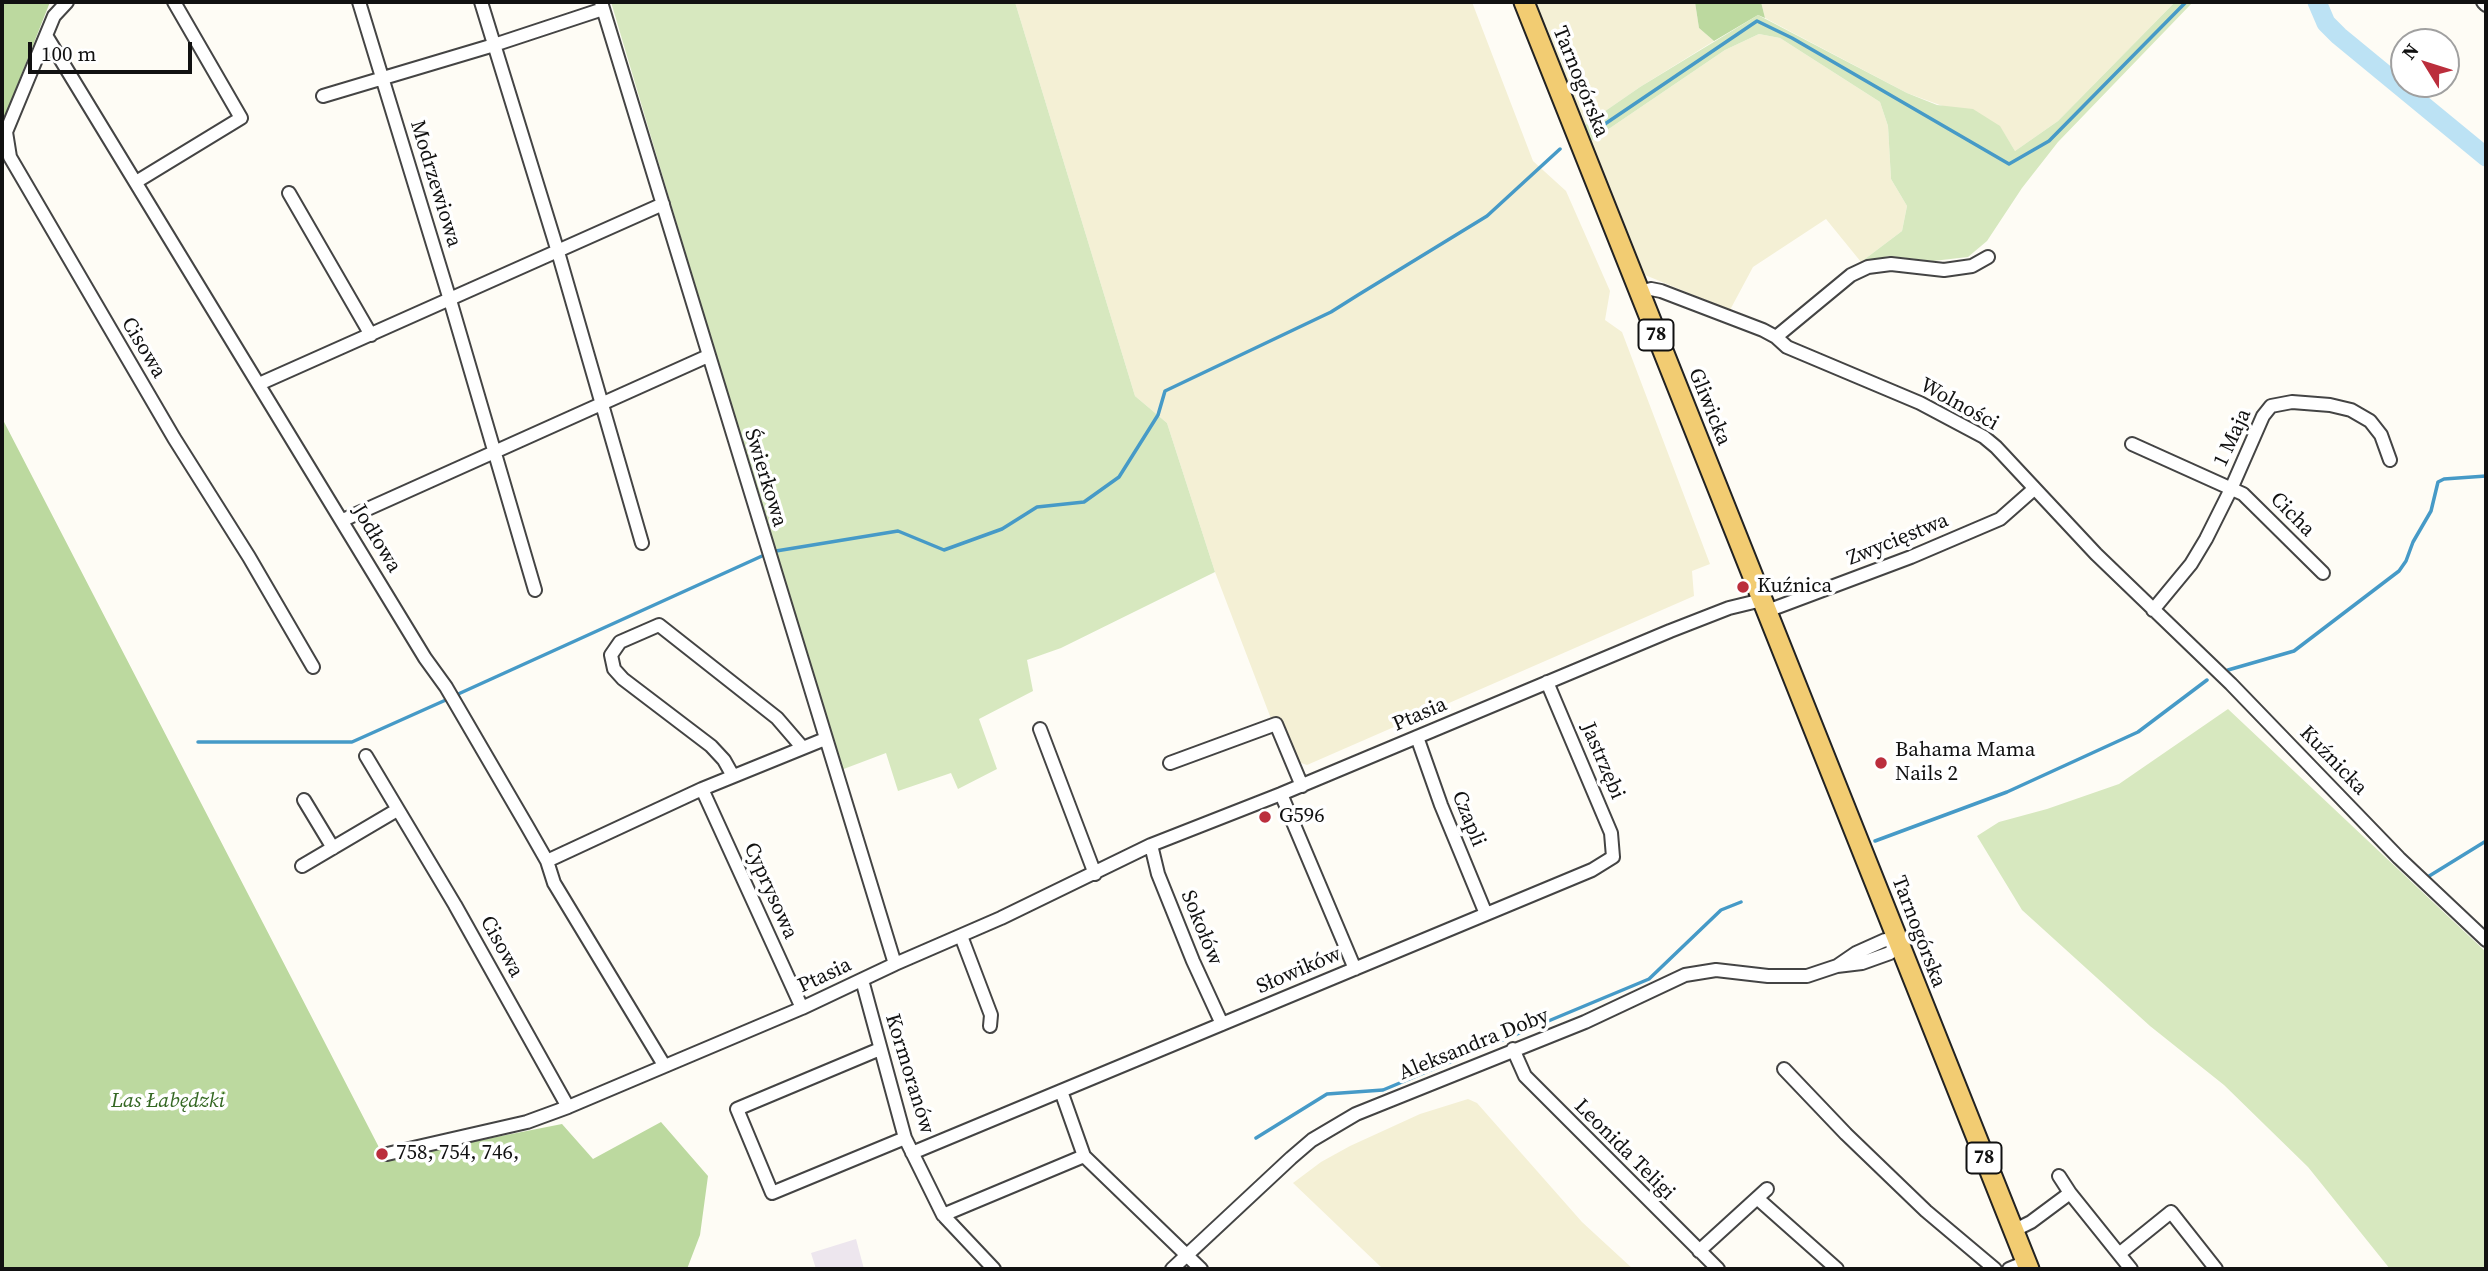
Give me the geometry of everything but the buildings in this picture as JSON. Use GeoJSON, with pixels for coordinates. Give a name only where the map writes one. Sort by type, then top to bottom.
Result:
{"type":"FeatureCollection","features":[{"type":"Feature","properties":{"kind":"main road","name":"Tarnogórska"},"geometry":{"type":"LineString","coordinates":[[1524,2],[1595,180]]}},
{"type":"Feature","properties":{"kind":"main road","name":"Gliwicka"},"geometry":{"type":"LineString","coordinates":[[1595,180],[1765,606]]}},
{"type":"Feature","properties":{"kind":"main road","name":"Tarnogórska"},"geometry":{"type":"LineString","coordinates":[[1765,606],[1897,943],[2014,1231],[2021,1267]]}},
{"type":"Feature","properties":{"kind":"street","name":"Cisowa"},"geometry":{"type":"LineString","coordinates":[[67,2],[54,16],[6,132],[10,157],[174,438],[249,557],[313,667]]}},
{"type":"Feature","properties":{"kind":"street"},"geometry":{"type":"LineString","coordinates":[[135,181],[241,118],[174,2]]}},
{"type":"Feature","properties":{"kind":"street","name":"Modrzewiowa"},"geometry":{"type":"LineString","coordinates":[[359,2],[535,590]]}},
{"type":"Feature","properties":{"kind":"street"},"geometry":{"type":"LineString","coordinates":[[481,2],[558,252],[642,543]]}},
{"type":"Feature","properties":{"kind":"street"},"geometry":{"type":"LineString","coordinates":[[323,96],[494,46],[602,5]]}},
{"type":"Feature","properties":{"kind":"street","name":"Świerkowa"},"geometry":{"type":"LineString","coordinates":[[602,5],[895,964]]}},
{"type":"Feature","properties":{"kind":"street","name":"Jodłowa"},"geometry":{"type":"LineString","coordinates":[[47,37],[425,658],[446,687],[547,861],[554,883],[664,1065]]}},
{"type":"Feature","properties":{"kind":"street"},"geometry":{"type":"LineString","coordinates":[[289,193],[371,335]]}},
{"type":"Feature","properties":{"kind":"street"},"geometry":{"type":"LineString","coordinates":[[259,384],[663,204]]}},
{"type":"Feature","properties":{"kind":"street"},"geometry":{"type":"LineString","coordinates":[[1776,337],[1852,275],[1868,267],[1891,264],[1944,270],[1972,266],[1988,257]]}},
{"type":"Feature","properties":{"kind":"street","name":"Wolności"},"geometry":{"type":"LineString","coordinates":[[1639,292],[1651,289],[1661,291],[1743,322],[1776,337],[1787,347],[1920,403],[1984,437],[2153,610]]}},
{"type":"Feature","properties":{"kind":"street"},"geometry":{"type":"LineString","coordinates":[[343,520],[708,356]]}},
{"type":"Feature","properties":{"kind":"street","name":"1 Maja"},"geometry":{"type":"LineString","coordinates":[[2153,610],[2191,564],[2231,489],[2263,416],[2271,406],[2291,402],[2330,405],[2351,410],[2370,421],[2381,435],[2390,460]]}},
{"type":"Feature","properties":{"kind":"street","name":"Cicha"},"geometry":{"type":"LineString","coordinates":[[2132,444],[2243,494],[2323,573]]}},
{"type":"Feature","properties":{"kind":"street","name":"Zwycięstwa"},"geometry":{"type":"LineString","coordinates":[[1765,606],[1911,557],[2000,519],[2034,489]]}},
{"type":"Feature","properties":{"kind":"street","name":"Ptasia"},"geometry":{"type":"LineString","coordinates":[[387,1154],[527,1122],[568,1107],[802,1008],[1095,874],[1151,845],[1302,786],[1729,608],[1765,606]]}},
{"type":"Feature","properties":{"kind":"street","name":"Kuźnicka"},"geometry":{"type":"LineString","coordinates":[[2153,610],[2238,691],[2399,858],[2486,940]]}},
{"type":"Feature","properties":{"kind":"street"},"geometry":{"type":"LineString","coordinates":[[733,776],[724,760],[710,746],[614,669],[611,655],[620,642],[659,625],[776,718],[802,747]]}},
{"type":"Feature","properties":{"kind":"street","name":"Jastrzębi"},"geometry":{"type":"LineString","coordinates":[[1547,682],[1611,833],[1613,857]]}},
{"type":"Feature","properties":{"kind":"street"},"geometry":{"type":"LineString","coordinates":[[1170,763],[1276,724],[1302,786]]}},
{"type":"Feature","properties":{"kind":"street"},"geometry":{"type":"LineString","coordinates":[[1040,729],[1095,874]]}},
{"type":"Feature","properties":{"kind":"street","name":"Czapli"},"geometry":{"type":"LineString","coordinates":[[1417,737],[1441,805],[1486,914]]}},
{"type":"Feature","properties":{"kind":"street"},"geometry":{"type":"LineString","coordinates":[[547,861],[702,789],[825,739]]}},
{"type":"Feature","properties":{"kind":"street","name":"Cisowa"},"geometry":{"type":"LineString","coordinates":[[366,756],[455,905],[568,1107]]}},
{"type":"Feature","properties":{"kind":"street","name":"Cyprysowa"},"geometry":{"type":"LineString","coordinates":[[702,789],[802,1008]]}},
{"type":"Feature","properties":{"kind":"street"},"geometry":{"type":"LineString","coordinates":[[1281,794],[1355,969]]}},
{"type":"Feature","properties":{"kind":"street"},"geometry":{"type":"LineString","coordinates":[[304,800],[334,848]]}},
{"type":"Feature","properties":{"kind":"street"},"geometry":{"type":"LineString","coordinates":[[302,866],[397,810]]}},
{"type":"Feature","properties":{"kind":"street","name":"Sokołów"},"geometry":{"type":"LineString","coordinates":[[1151,845],[1158,874],[1222,1024]]}},
{"type":"Feature","properties":{"kind":"street","name":"Słowików"},"geometry":{"type":"LineString","coordinates":[[912,1153],[1592,870],[1613,857]]}},
{"type":"Feature","properties":{"kind":"street"},"geometry":{"type":"LineString","coordinates":[[961,936],[991,1015],[990,1026]]}},
{"type":"Feature","properties":{"kind":"street","name":"Aleksandra Doby"},"geometry":{"type":"LineString","coordinates":[[1172,1269],[1290,1158],[1333,1127],[1367,1109],[1586,1022],[1685,975],[1716,970],[1788,978],[1807,976],[1837,966],[1856,953],[1885,940],[1897,943]]}},
{"type":"Feature","properties":{"kind":"street","name":"Kormoranów"},"geometry":{"type":"LineString","coordinates":[[862,980],[905,1138],[943,1215],[995,1269]]}},
{"type":"Feature","properties":{"kind":"street"},"geometry":{"type":"LineString","coordinates":[[880,1049],[737,1109],[772,1194],[905,1138]]}},
{"type":"Feature","properties":{"kind":"street","name":"Leonida Teligi"},"geometry":{"type":"LineString","coordinates":[[1513,1049],[1525,1076],[1718,1269]]}},
{"type":"Feature","properties":{"kind":"street"},"geometry":{"type":"LineString","coordinates":[[1784,1069],[1846,1134],[1926,1211],[1995,1269]]}},
{"type":"Feature","properties":{"kind":"street"},"geometry":{"type":"LineString","coordinates":[[1061,1091],[1084,1156],[1202,1269]]}},
{"type":"Feature","properties":{"kind":"street"},"geometry":{"type":"LineString","coordinates":[[943,1215],[1084,1156]]}},
{"type":"Feature","properties":{"kind":"street"},"geometry":{"type":"LineString","coordinates":[[2059,1176],[2131,1269]]}},
{"type":"Feature","properties":{"kind":"street"},"geometry":{"type":"LineString","coordinates":[[2014,1231],[2070,1193]]}},
{"type":"Feature","properties":{"kind":"street"},"geometry":{"type":"LineString","coordinates":[[1699,1251],[1762,1194],[1837,1269]]}},
{"type":"Feature","properties":{"kind":"street"},"geometry":{"type":"LineString","coordinates":[[2119,1254],[2172,1212],[2216,1269]]}},
{"type":"Feature","properties":{"kind":"shaded area"},"geometry":{"type":"Polygon","coordinates":[[[1015,2],[1472,2],[1533,161],[1566,191],[1610,291],[1605,320],[1622,332],[1710,564],[1692,571],[1694,596],[1307,765],[1286,758],[1215,572],[1167,423],[1135,396],[1015,2]]]}},
{"type":"Feature","properties":{"kind":"shaded area"},"geometry":{"type":"Polygon","coordinates":[[[1535,2],[1695,2],[1699,28],[1714,41],[1585,125],[1535,2]]]}},
{"type":"Feature","properties":{"kind":"shaded area"},"geometry":{"type":"Polygon","coordinates":[[[1761,2],[2175,2],[2058,121],[2015,151],[2000,127],[1907,93],[1765,18],[1761,2]]]}},
{"type":"Feature","properties":{"kind":"shaded area"},"geometry":{"type":"Polygon","coordinates":[[[1759,34],[1780,38],[1880,102],[1888,126],[1891,179],[1907,206],[1902,231],[1861,262],[1826,219],[1753,267],[1730,310],[1645,275],[1591,141],[1725,50],[1759,34]]]}},
{"type":"Feature","properties":{"kind":"shaded area"},"geometry":{"type":"Polygon","coordinates":[[[1468,1099],[1477,1103],[1582,1222],[1633,1269],[1383,1269],[1293,1183],[1321,1162],[1350,1146],[1420,1114],[1468,1099]]]}},
{"type":"Feature","properties":{"kind":"shaded area"},"geometry":{"type":"Polygon","coordinates":[[[856,1239],[864,1269],[816,1269],[811,1253],[856,1239]]]}},
{"type":"Feature","properties":{"kind":"green space"},"geometry":{"type":"Polygon","coordinates":[[[2,2],[50,2],[2,124],[2,2]]]}},
{"type":"Feature","properties":{"kind":"green space"},"geometry":{"type":"Polygon","coordinates":[[[611,2],[1015,2],[1135,396],[1167,423],[1215,572],[1061,648],[1027,660],[1033,691],[979,719],[997,769],[958,789],[951,773],[898,791],[886,753],[841,770],[838,767],[611,2]]]}},
{"type":"Feature","properties":{"kind":"green space"},"geometry":{"type":"Polygon","coordinates":[[[1695,2],[1761,2],[1765,18],[1758,15],[1714,41],[1699,28],[1695,2]]]}},
{"type":"Feature","properties":{"kind":"green space"},"geometry":{"type":"Polygon","coordinates":[[[2175,2],[2193,2],[2058,142],[2022,188],[1987,241],[1968,257],[1933,261],[1889,256],[1861,262],[1902,231],[1907,206],[1891,179],[1888,126],[1880,102],[1780,38],[1759,34],[1725,50],[1591,141],[1585,125],[1640,87],[1758,15],[1907,93],[1937,105],[1973,109],[2000,126],[2015,151],[2058,121],[2175,2]]]}},
{"type":"Feature","properties":{"kind":"green space","name":"Las Łabędzki"},"geometry":{"type":"Polygon","coordinates":[[[2,418],[385,1159],[562,1124],[593,1159],[661,1122],[708,1176],[700,1235],[687,1269],[2,1269],[2,418]]]}},
{"type":"Feature","properties":{"kind":"green space"},"geometry":{"type":"Polygon","coordinates":[[[2228,709],[2486,952],[2486,1269],[2390,1269],[2308,1167],[2224,1085],[2150,1026],[2022,910],[1977,836],[1999,822],[2119,784],[2228,709]]]}},
{"type":"Feature","properties":{"kind":"waterway"},"geometry":{"type":"LineString","coordinates":[[1596,130],[1757,21],[1792,38],[2009,164],[2049,141],[2186,2]]}},
{"type":"Feature","properties":{"kind":"waterway"},"geometry":{"type":"LineString","coordinates":[[2317,2],[2326,23],[2339,36],[2486,157]]}},
{"type":"Feature","properties":{"kind":"waterway"},"geometry":{"type":"LineString","coordinates":[[776,551],[898,531],[944,550],[1002,529],[1037,507],[1084,502],[1119,477],[1158,415],[1165,391],[1331,312],[1487,216],[1560,149]]}},
{"type":"Feature","properties":{"kind":"waterway"},"geometry":{"type":"LineString","coordinates":[[2228,670],[2294,651],[2399,571],[2431,511],[2438,482],[2444,479],[2486,476]]}},
{"type":"Feature","properties":{"kind":"waterway"},"geometry":{"type":"LineString","coordinates":[[456,695],[762,556]]}},
{"type":"Feature","properties":{"kind":"waterway"},"geometry":{"type":"LineString","coordinates":[[1875,841],[2007,792],[2138,732],[2207,680]]}},
{"type":"Feature","properties":{"kind":"waterway"},"geometry":{"type":"LineString","coordinates":[[198,742],[352,742],[448,699]]}},
{"type":"Feature","properties":{"kind":"waterway"},"geometry":{"type":"LineString","coordinates":[[2426,878],[2486,841]]}},
{"type":"Feature","properties":{"kind":"waterway"},"geometry":{"type":"LineString","coordinates":[[1256,1138],[1327,1094],[1383,1090],[1649,979],[1721,910],[1741,902]]}},
{"type":"Feature","properties":{"kind":"place","name":"Kuźnica"},"geometry":{"type":"Point","coordinates":[1743,587]}},
{"type":"Feature","properties":{"kind":"place","name":"Bahama Mama Nails 2"},"geometry":{"type":"Point","coordinates":[1881,763]}},
{"type":"Feature","properties":{"kind":"place","name":"G596"},"geometry":{"type":"Point","coordinates":[1265,817]}},
{"type":"Feature","properties":{"kind":"place","name":"758, 754, 746,"},"geometry":{"type":"Point","coordinates":[382,1154]}}]}
